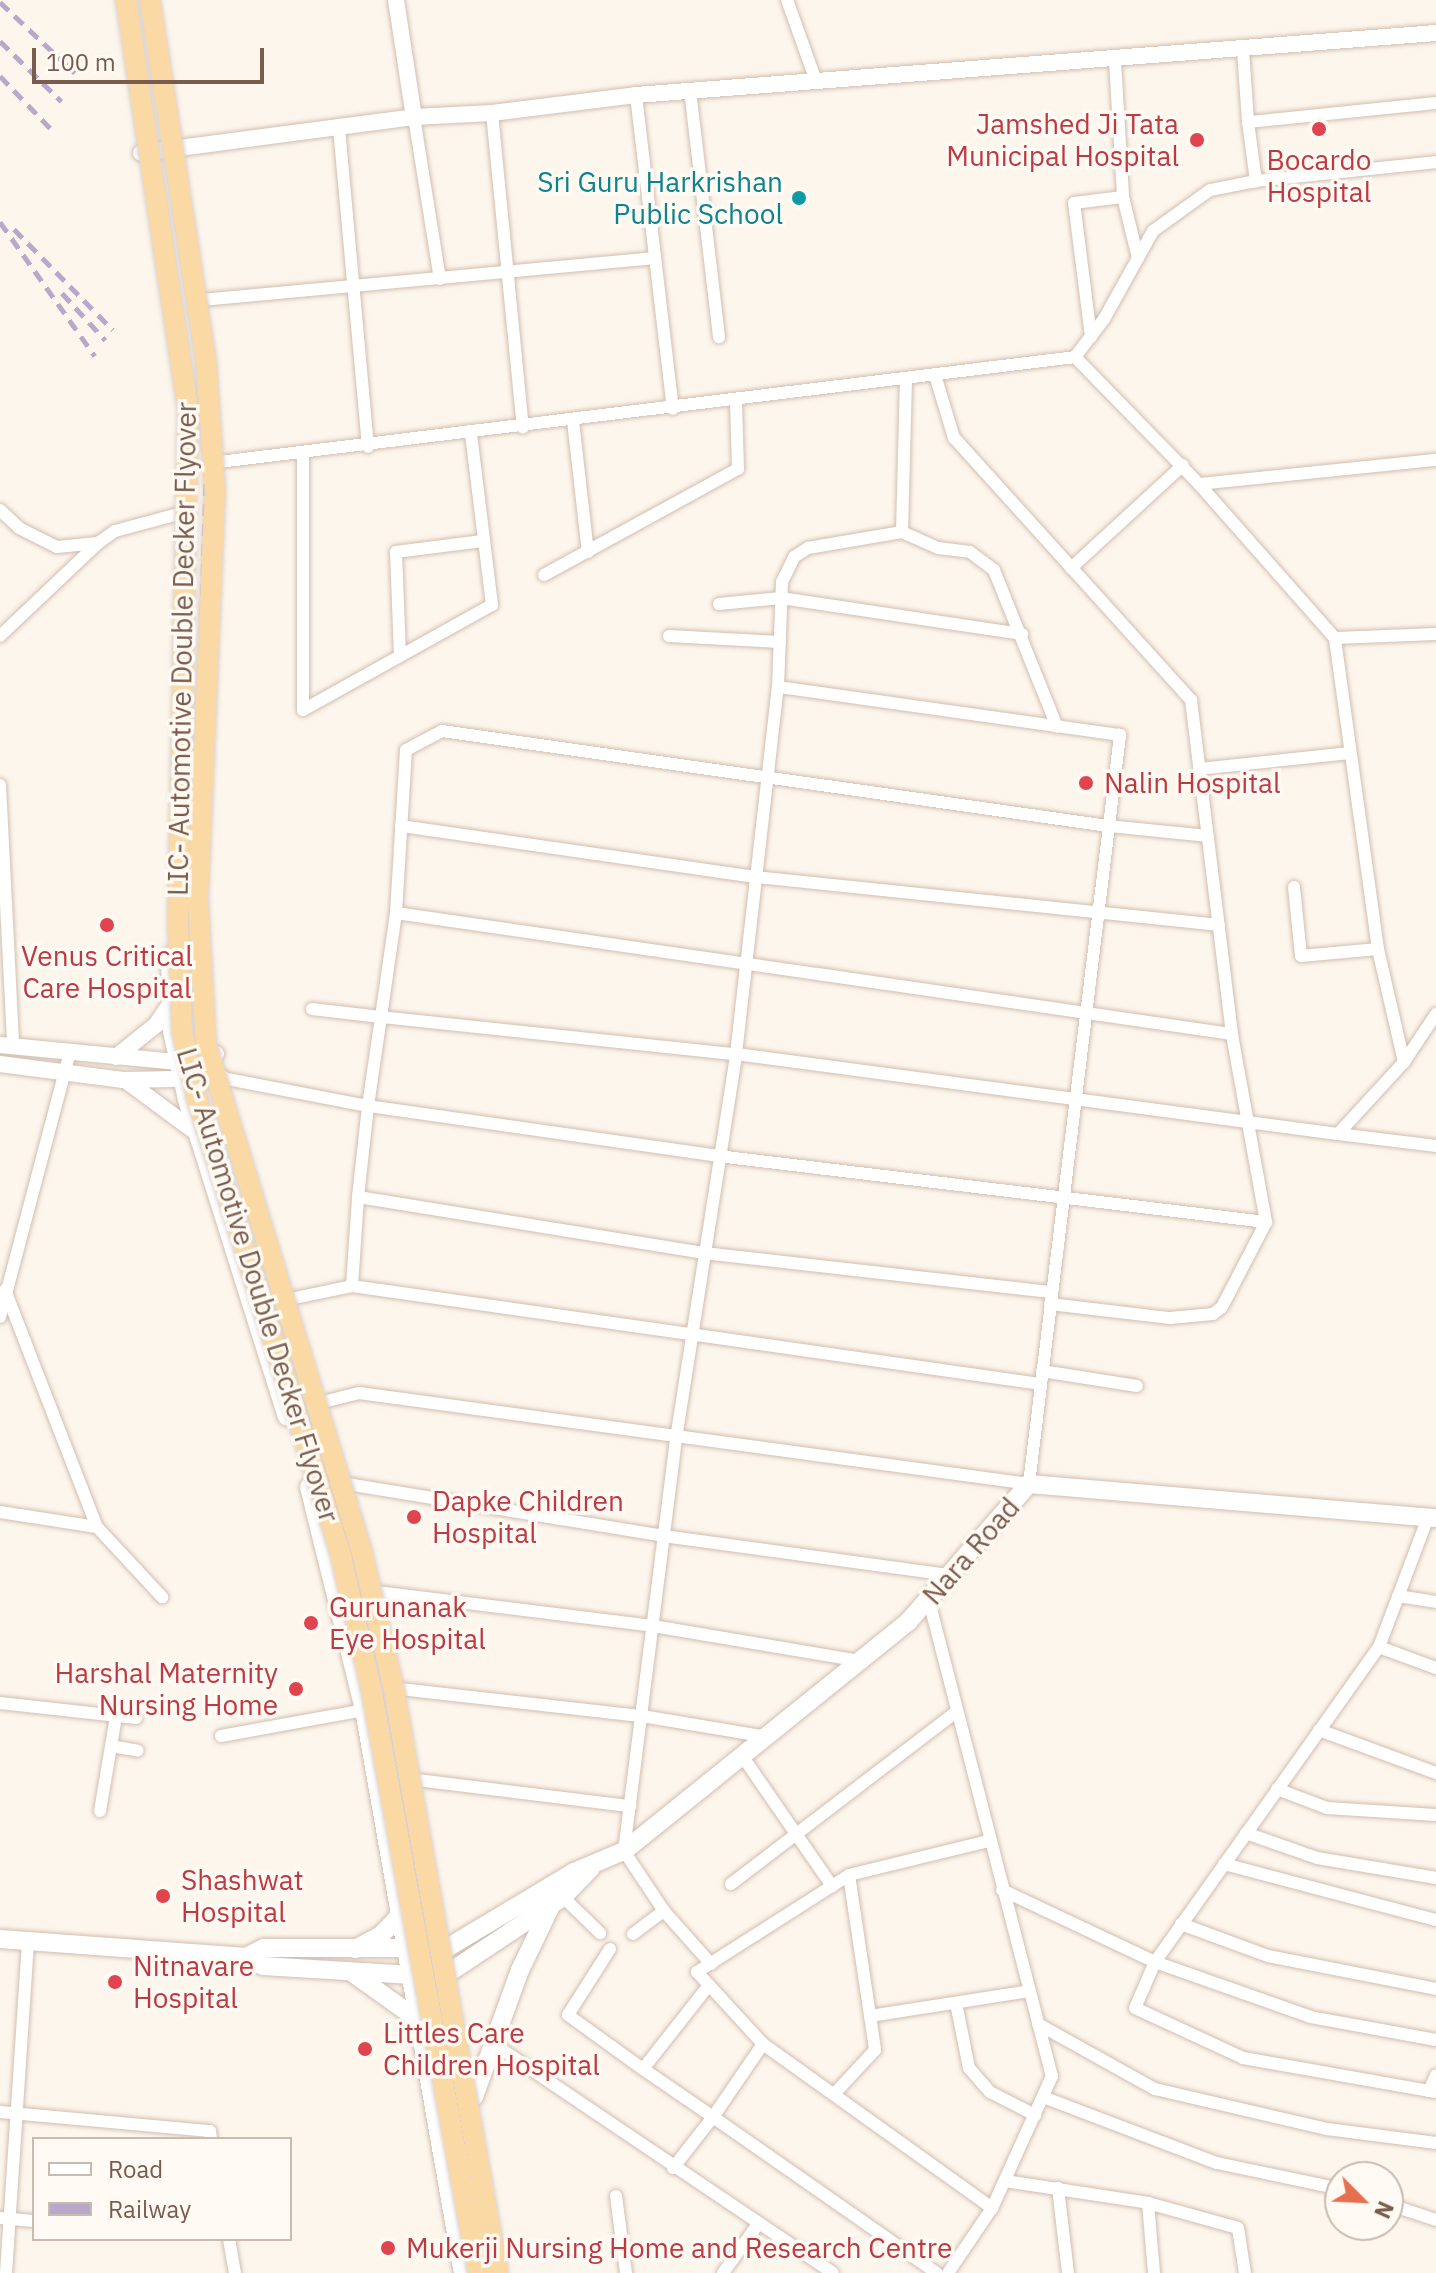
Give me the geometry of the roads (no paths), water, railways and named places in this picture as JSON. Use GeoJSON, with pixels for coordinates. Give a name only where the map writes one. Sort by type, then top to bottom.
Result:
{"type":"FeatureCollection","features":[{"type":"Feature","properties":{"kind":"main road"},"geometry":{"type":"LineString","coordinates":[[116,0],[177,364],[182,513],[170,1004],[178,1062],[342,1605],[402,1913],[463,2273]]}},
{"type":"Feature","properties":{"kind":"main road","name":"LIC- Automotive Double Decker Flyover"},"geometry":{"type":"LineString","coordinates":[[126,0],[188,411],[178,923],[182,1031],[197,1099],[341,1557],[375,1709],[478,2273]]}},
{"type":"Feature","properties":{"kind":"main road","name":"LIC- Automotive Double Decker Flyover"},"geometry":{"type":"LineString","coordinates":[[150,0],[206,362],[215,490],[198,902],[206,1044],[362,1552],[394,1690],[498,2273]]}},
{"type":"Feature","properties":{"kind":"main road"},"geometry":{"type":"LineString","coordinates":[[158,0],[202,300],[219,462],[206,879],[207,976],[216,1054],[347,1484],[400,1689],[453,1970],[505,2273]]}},
{"type":"Feature","properties":{"kind":"main road","name":"Nara Road"},"geometry":{"type":"LineString","coordinates":[[591,1868],[624,1851],[861,1661],[929,1601],[1029,1484],[1432,1517]]}},
{"type":"Feature","properties":{"kind":"main road"},"geometry":{"type":"LineString","coordinates":[[246,1957],[264,1948],[352,1951],[447,1948],[574,1872],[591,1868]]}},
{"type":"Feature","properties":{"kind":"main road"},"geometry":{"type":"LineString","coordinates":[[0,1939],[246,1957],[263,1966],[412,1975],[453,1970],[557,1901],[591,1868]]}},
{"type":"Feature","properties":{"kind":"main road"},"geometry":{"type":"LineString","coordinates":[[474,2097],[492,2043],[557,1901]]}},
{"type":"Feature","properties":{"kind":"main road"},"geometry":{"type":"LineString","coordinates":[[352,1951],[381,1935],[402,1913]]}},
{"type":"Feature","properties":{"kind":"main road"},"geometry":{"type":"LineString","coordinates":[[351,1972],[420,2021]]}},
{"type":"Feature","properties":{"kind":"street"},"geometry":{"type":"LineString","coordinates":[[396,0],[440,279]]}},
{"type":"Feature","properties":{"kind":"street"},"geometry":{"type":"LineString","coordinates":[[787,0],[816,81]]}},
{"type":"Feature","properties":{"kind":"street"},"geometry":{"type":"LineString","coordinates":[[141,153],[414,117],[492,113],[636,95],[1115,61],[1436,33]]}},
{"type":"Feature","properties":{"kind":"street"},"geometry":{"type":"LineString","coordinates":[[1243,50],[1256,181]]}},
{"type":"Feature","properties":{"kind":"street"},"geometry":{"type":"LineString","coordinates":[[1115,61],[1123,197],[1138,258]]}},
{"type":"Feature","properties":{"kind":"street"},"geometry":{"type":"LineString","coordinates":[[690,90],[719,337]]}},
{"type":"Feature","properties":{"kind":"street"},"geometry":{"type":"LineString","coordinates":[[636,95],[673,409]]}},
{"type":"Feature","properties":{"kind":"street"},"geometry":{"type":"LineString","coordinates":[[1248,122],[1436,103]]}},
{"type":"Feature","properties":{"kind":"street"},"geometry":{"type":"LineString","coordinates":[[492,113],[523,427]]}},
{"type":"Feature","properties":{"kind":"street"},"geometry":{"type":"LineString","coordinates":[[339,128],[368,447]]}},
{"type":"Feature","properties":{"kind":"street"},"geometry":{"type":"LineString","coordinates":[[219,462],[368,447],[1075,357],[1091,337],[1153,231],[1186,202],[1210,190],[1256,181],[1436,162]]}},
{"type":"Feature","properties":{"kind":"street"},"geometry":{"type":"LineString","coordinates":[[1091,337],[1074,203],[1123,197]]}},
{"type":"Feature","properties":{"kind":"street"},"geometry":{"type":"LineString","coordinates":[[202,300],[355,283],[440,279],[655,258]]}},
{"type":"Feature","properties":{"kind":"street"},"geometry":{"type":"LineString","coordinates":[[1075,357],[1183,465],[1335,638],[1348,753],[1378,949],[1404,1062]]}},
{"type":"Feature","properties":{"kind":"street"},"geometry":{"type":"LineString","coordinates":[[358,1197],[703,1253],[1051,1298],[1170,1318],[1213,1314],[1222,1307],[1266,1222],[1245,1120],[1232,1034],[1191,700],[954,438],[935,375]]}},
{"type":"Feature","properties":{"kind":"street"},"geometry":{"type":"LineString","coordinates":[[902,532],[906,379]]}},
{"type":"Feature","properties":{"kind":"street"},"geometry":{"type":"LineString","coordinates":[[544,575],[738,469],[736,400]]}},
{"type":"Feature","properties":{"kind":"street"},"geometry":{"type":"LineString","coordinates":[[573,421],[588,552]]}},
{"type":"Feature","properties":{"kind":"street"},"geometry":{"type":"LineString","coordinates":[[303,454],[303,710],[492,605],[471,434]]}},
{"type":"Feature","properties":{"kind":"street"},"geometry":{"type":"LineString","coordinates":[[1199,484],[1436,460]]}},
{"type":"Feature","properties":{"kind":"street"},"geometry":{"type":"LineString","coordinates":[[1071,568],[1183,465]]}},
{"type":"Feature","properties":{"kind":"street"},"geometry":{"type":"LineString","coordinates":[[0,510],[19,528],[57,547],[98,543]]}},
{"type":"Feature","properties":{"kind":"street"},"geometry":{"type":"LineString","coordinates":[[0,636],[98,543],[115,531],[182,513]]}},
{"type":"Feature","properties":{"kind":"street"},"geometry":{"type":"LineString","coordinates":[[711,1964],[664,1911],[624,1851],[676,1439],[736,1054],[778,687],[781,598],[794,557],[808,548],[902,532],[938,548],[970,552],[994,570],[1057,727]]}},
{"type":"Feature","properties":{"kind":"street"},"geometry":{"type":"LineString","coordinates":[[400,656],[396,552],[482,541]]}},
{"type":"Feature","properties":{"kind":"street"},"geometry":{"type":"LineString","coordinates":[[719,604],[781,598],[1022,634]]}},
{"type":"Feature","properties":{"kind":"street"},"geometry":{"type":"LineString","coordinates":[[1335,638],[1436,634]]}},
{"type":"Feature","properties":{"kind":"street"},"geometry":{"type":"LineString","coordinates":[[669,636],[780,642]]}},
{"type":"Feature","properties":{"kind":"street"},"geometry":{"type":"LineString","coordinates":[[285,1413],[359,1393],[676,1439],[1029,1484],[1120,735],[778,687]]}},
{"type":"Feature","properties":{"kind":"street"},"geometry":{"type":"LineString","coordinates":[[352,1286],[368,1106],[396,913],[406,750],[442,731],[1108,826],[1208,836]]}},
{"type":"Feature","properties":{"kind":"street"},"geometry":{"type":"LineString","coordinates":[[1199,769],[1348,753]]}},
{"type":"Feature","properties":{"kind":"street"},"geometry":{"type":"LineString","coordinates":[[0,785],[6,1045],[178,1062],[216,1054]]}},
{"type":"Feature","properties":{"kind":"street"},"geometry":{"type":"LineString","coordinates":[[401,826],[756,877],[1219,925]]}},
{"type":"Feature","properties":{"kind":"street"},"geometry":{"type":"LineString","coordinates":[[1294,887],[1301,956],[1378,949]]}},
{"type":"Feature","properties":{"kind":"street"},"geometry":{"type":"LineString","coordinates":[[396,913],[744,966],[1085,1010],[1232,1034]]}},
{"type":"Feature","properties":{"kind":"street"},"geometry":{"type":"LineString","coordinates":[[116,1057],[156,1025],[170,1004]]}},
{"type":"Feature","properties":{"kind":"street"},"geometry":{"type":"LineString","coordinates":[[312,1009],[736,1054],[1436,1146]]}},
{"type":"Feature","properties":{"kind":"street"},"geometry":{"type":"LineString","coordinates":[[1338,1134],[1404,1062],[1436,1014]]}},
{"type":"Feature","properties":{"kind":"street"},"geometry":{"type":"LineString","coordinates":[[0,1317],[70,1052]]}},
{"type":"Feature","properties":{"kind":"street"},"geometry":{"type":"LineString","coordinates":[[0,1064],[123,1080],[182,1082],[222,1078],[368,1106],[718,1156],[1266,1222]]}},
{"type":"Feature","properties":{"kind":"street"},"geometry":{"type":"LineString","coordinates":[[123,1080],[167,1107],[197,1133]]}},
{"type":"Feature","properties":{"kind":"street"},"geometry":{"type":"LineString","coordinates":[[290,1299],[352,1286],[694,1339],[1137,1386]]}},
{"type":"Feature","properties":{"kind":"street"},"geometry":{"type":"LineString","coordinates":[[5,1290],[97,1527],[162,1597]]}},
{"type":"Feature","properties":{"kind":"street"},"geometry":{"type":"LineString","coordinates":[[347,1484],[664,1536],[949,1575]]}},
{"type":"Feature","properties":{"kind":"street"},"geometry":{"type":"LineString","coordinates":[[0,1512],[97,1527]]}},
{"type":"Feature","properties":{"kind":"street"},"geometry":{"type":"LineString","coordinates":[[1432,1517],[1379,1647],[1155,1962],[1135,2008],[1243,2058],[1432,2092],[1436,2075]]}},
{"type":"Feature","properties":{"kind":"street"},"geometry":{"type":"LineString","coordinates":[[377,1592],[653,1626],[861,1661]]}},
{"type":"Feature","properties":{"kind":"street"},"geometry":{"type":"LineString","coordinates":[[1398,1596],[1436,1602]]}},
{"type":"Feature","properties":{"kind":"street"},"geometry":{"type":"LineString","coordinates":[[929,1601],[955,1713],[1052,2076],[992,2208],[948,2273]]}},
{"type":"Feature","properties":{"kind":"street"},"geometry":{"type":"LineString","coordinates":[[1379,1647],[1436,1668]]}},
{"type":"Feature","properties":{"kind":"street"},"geometry":{"type":"LineString","coordinates":[[400,1689],[642,1716],[768,1737]]}},
{"type":"Feature","properties":{"kind":"street"},"geometry":{"type":"LineString","coordinates":[[0,1703],[136,1718]]}},
{"type":"Feature","properties":{"kind":"street"},"geometry":{"type":"LineString","coordinates":[[221,1736],[364,1710]]}},
{"type":"Feature","properties":{"kind":"street"},"geometry":{"type":"LineString","coordinates":[[731,1884],[955,1713]]}},
{"type":"Feature","properties":{"kind":"street"},"geometry":{"type":"LineString","coordinates":[[100,1811],[116,1716]]}},
{"type":"Feature","properties":{"kind":"street"},"geometry":{"type":"LineString","coordinates":[[1319,1730],[1436,1773]]}},
{"type":"Feature","properties":{"kind":"street"},"geometry":{"type":"LineString","coordinates":[[111,1746],[138,1751]]}},
{"type":"Feature","properties":{"kind":"street"},"geometry":{"type":"LineString","coordinates":[[743,1757],[832,1886]]}},
{"type":"Feature","properties":{"kind":"street"},"geometry":{"type":"LineString","coordinates":[[417,1780],[630,1806]]}},
{"type":"Feature","properties":{"kind":"street"},"geometry":{"type":"LineString","coordinates":[[1277,1789],[1327,1808],[1436,1815]]}},
{"type":"Feature","properties":{"kind":"street"},"geometry":{"type":"LineString","coordinates":[[1246,1833],[1317,1858],[1436,1878]]}},
{"type":"Feature","properties":{"kind":"street"},"geometry":{"type":"LineString","coordinates":[[989,1841],[849,1875],[697,1972],[763,2044],[992,2208]]}},
{"type":"Feature","properties":{"kind":"street"},"geometry":{"type":"LineString","coordinates":[[1224,1864],[1390,1912],[1436,1920]]}},
{"type":"Feature","properties":{"kind":"street"},"geometry":{"type":"LineString","coordinates":[[835,2093],[875,2050],[849,1875]]}},
{"type":"Feature","properties":{"kind":"street"},"geometry":{"type":"LineString","coordinates":[[1002,1890],[1155,1962],[1311,2017],[1436,2040]]}},
{"type":"Feature","properties":{"kind":"street"},"geometry":{"type":"LineString","coordinates":[[557,1901],[600,1933]]}},
{"type":"Feature","properties":{"kind":"street"},"geometry":{"type":"LineString","coordinates":[[633,1934],[664,1911]]}},
{"type":"Feature","properties":{"kind":"street"},"geometry":{"type":"LineString","coordinates":[[1181,1924],[1268,1956],[1436,1989]]}},
{"type":"Feature","properties":{"kind":"street"},"geometry":{"type":"LineString","coordinates":[[6,2273],[5,2218],[19,2113],[28,1941]]}},
{"type":"Feature","properties":{"kind":"street"},"geometry":{"type":"LineString","coordinates":[[610,1949],[568,2015],[937,2273]]}},
{"type":"Feature","properties":{"kind":"street"},"geometry":{"type":"LineString","coordinates":[[643,2069],[709,1985]]}},
{"type":"Feature","properties":{"kind":"street"},"geometry":{"type":"LineString","coordinates":[[870,2016],[1029,1991]]}},
{"type":"Feature","properties":{"kind":"street"},"geometry":{"type":"LineString","coordinates":[[956,2003],[969,2068],[990,2092],[1035,2115]]}},
{"type":"Feature","properties":{"kind":"street"},"geometry":{"type":"LineString","coordinates":[[1038,2024],[1155,2089],[1313,2127],[1436,2143]]}},
{"type":"Feature","properties":{"kind":"street"},"geometry":{"type":"LineString","coordinates":[[492,2043],[673,2168],[833,2273]]}},
{"type":"Feature","properties":{"kind":"street"},"geometry":{"type":"LineString","coordinates":[[673,2168],[713,2117],[763,2044]]}},
{"type":"Feature","properties":{"kind":"street"},"geometry":{"type":"LineString","coordinates":[[1043,2097],[1217,2163],[1324,2186]]}},
{"type":"Feature","properties":{"kind":"street"},"geometry":{"type":"LineString","coordinates":[[0,2112],[210,2131],[211,2137]]}},
{"type":"Feature","properties":{"kind":"street"},"geometry":{"type":"LineString","coordinates":[[1005,2181],[1148,2203],[1238,2228],[1245,2273]]}},
{"type":"Feature","properties":{"kind":"street"},"geometry":{"type":"LineString","coordinates":[[1058,2188],[1068,2273]]}},
{"type":"Feature","properties":{"kind":"street"},"geometry":{"type":"LineString","coordinates":[[616,2196],[626,2273]]}},
{"type":"Feature","properties":{"kind":"street"},"geometry":{"type":"LineString","coordinates":[[1148,2203],[1154,2273]]}},
{"type":"Feature","properties":{"kind":"street"},"geometry":{"type":"LineString","coordinates":[[1404,2209],[1436,2220]]}},
{"type":"Feature","properties":{"kind":"street"},"geometry":{"type":"LineString","coordinates":[[5,2218],[32,2221]]}},
{"type":"Feature","properties":{"kind":"street"},"geometry":{"type":"LineString","coordinates":[[723,2273],[758,2224]]}},
{"type":"Feature","properties":{"kind":"street"},"geometry":{"type":"LineString","coordinates":[[229,2241],[235,2273]]}},
{"type":"Feature","properties":{"kind":"railway"},"geometry":{"type":"LineString","coordinates":[[145,0],[201,372],[207,444],[191,970],[204,1057],[361,1566],[385,1668],[496,2273]]}},
{"type":"Feature","properties":{"kind":"railway"},"geometry":{"type":"LineString","coordinates":[[0,2],[75,73]]}},
{"type":"Feature","properties":{"kind":"railway"},"geometry":{"type":"LineString","coordinates":[[0,41],[61,101]]}},
{"type":"Feature","properties":{"kind":"railway"},"geometry":{"type":"LineString","coordinates":[[0,76],[51,129]]}},
{"type":"Feature","properties":{"kind":"railway"},"geometry":{"type":"LineString","coordinates":[[0,222],[95,356]]}},
{"type":"Feature","properties":{"kind":"railway"},"geometry":{"type":"LineString","coordinates":[[14,229],[113,330]]}},
{"type":"Feature","properties":{"kind":"railway"},"geometry":{"type":"LineString","coordinates":[[62,293],[105,340]]}},
{"type":"Feature","properties":{"kind":"place","name":"Bocardo Hospital"},"geometry":{"type":"Point","coordinates":[1319,129]}},
{"type":"Feature","properties":{"kind":"place","name":"Jamshed Ji Tata Municipal Hospital"},"geometry":{"type":"Point","coordinates":[1197,140]}},
{"type":"Feature","properties":{"kind":"place","name":"Sri Guru Harkrishan Public School"},"geometry":{"type":"Point","coordinates":[799,198]}},
{"type":"Feature","properties":{"kind":"place","name":"Nalin Hospital"},"geometry":{"type":"Point","coordinates":[1086,783]}},
{"type":"Feature","properties":{"kind":"place","name":"Venus Critical Care Hospital"},"geometry":{"type":"Point","coordinates":[107,925]}},
{"type":"Feature","properties":{"kind":"place","name":"Dapke Children Hospital"},"geometry":{"type":"Point","coordinates":[414,1517]}},
{"type":"Feature","properties":{"kind":"place","name":"Gurunanak Eye Hospital"},"geometry":{"type":"Point","coordinates":[311,1623]}},
{"type":"Feature","properties":{"kind":"place","name":"Harshal Maternity Nursing Home"},"geometry":{"type":"Point","coordinates":[296,1689]}},
{"type":"Feature","properties":{"kind":"place","name":"Shashwat Hospital"},"geometry":{"type":"Point","coordinates":[163,1896]}},
{"type":"Feature","properties":{"kind":"place","name":"Nitnavare Hospital"},"geometry":{"type":"Point","coordinates":[115,1982]}},
{"type":"Feature","properties":{"kind":"place","name":"Littles Care Children Hospital"},"geometry":{"type":"Point","coordinates":[365,2049]}},
{"type":"Feature","properties":{"kind":"place","name":"Mukerji Nursing Home and Research Centre"},"geometry":{"type":"Point","coordinates":[388,2248]}}]}
